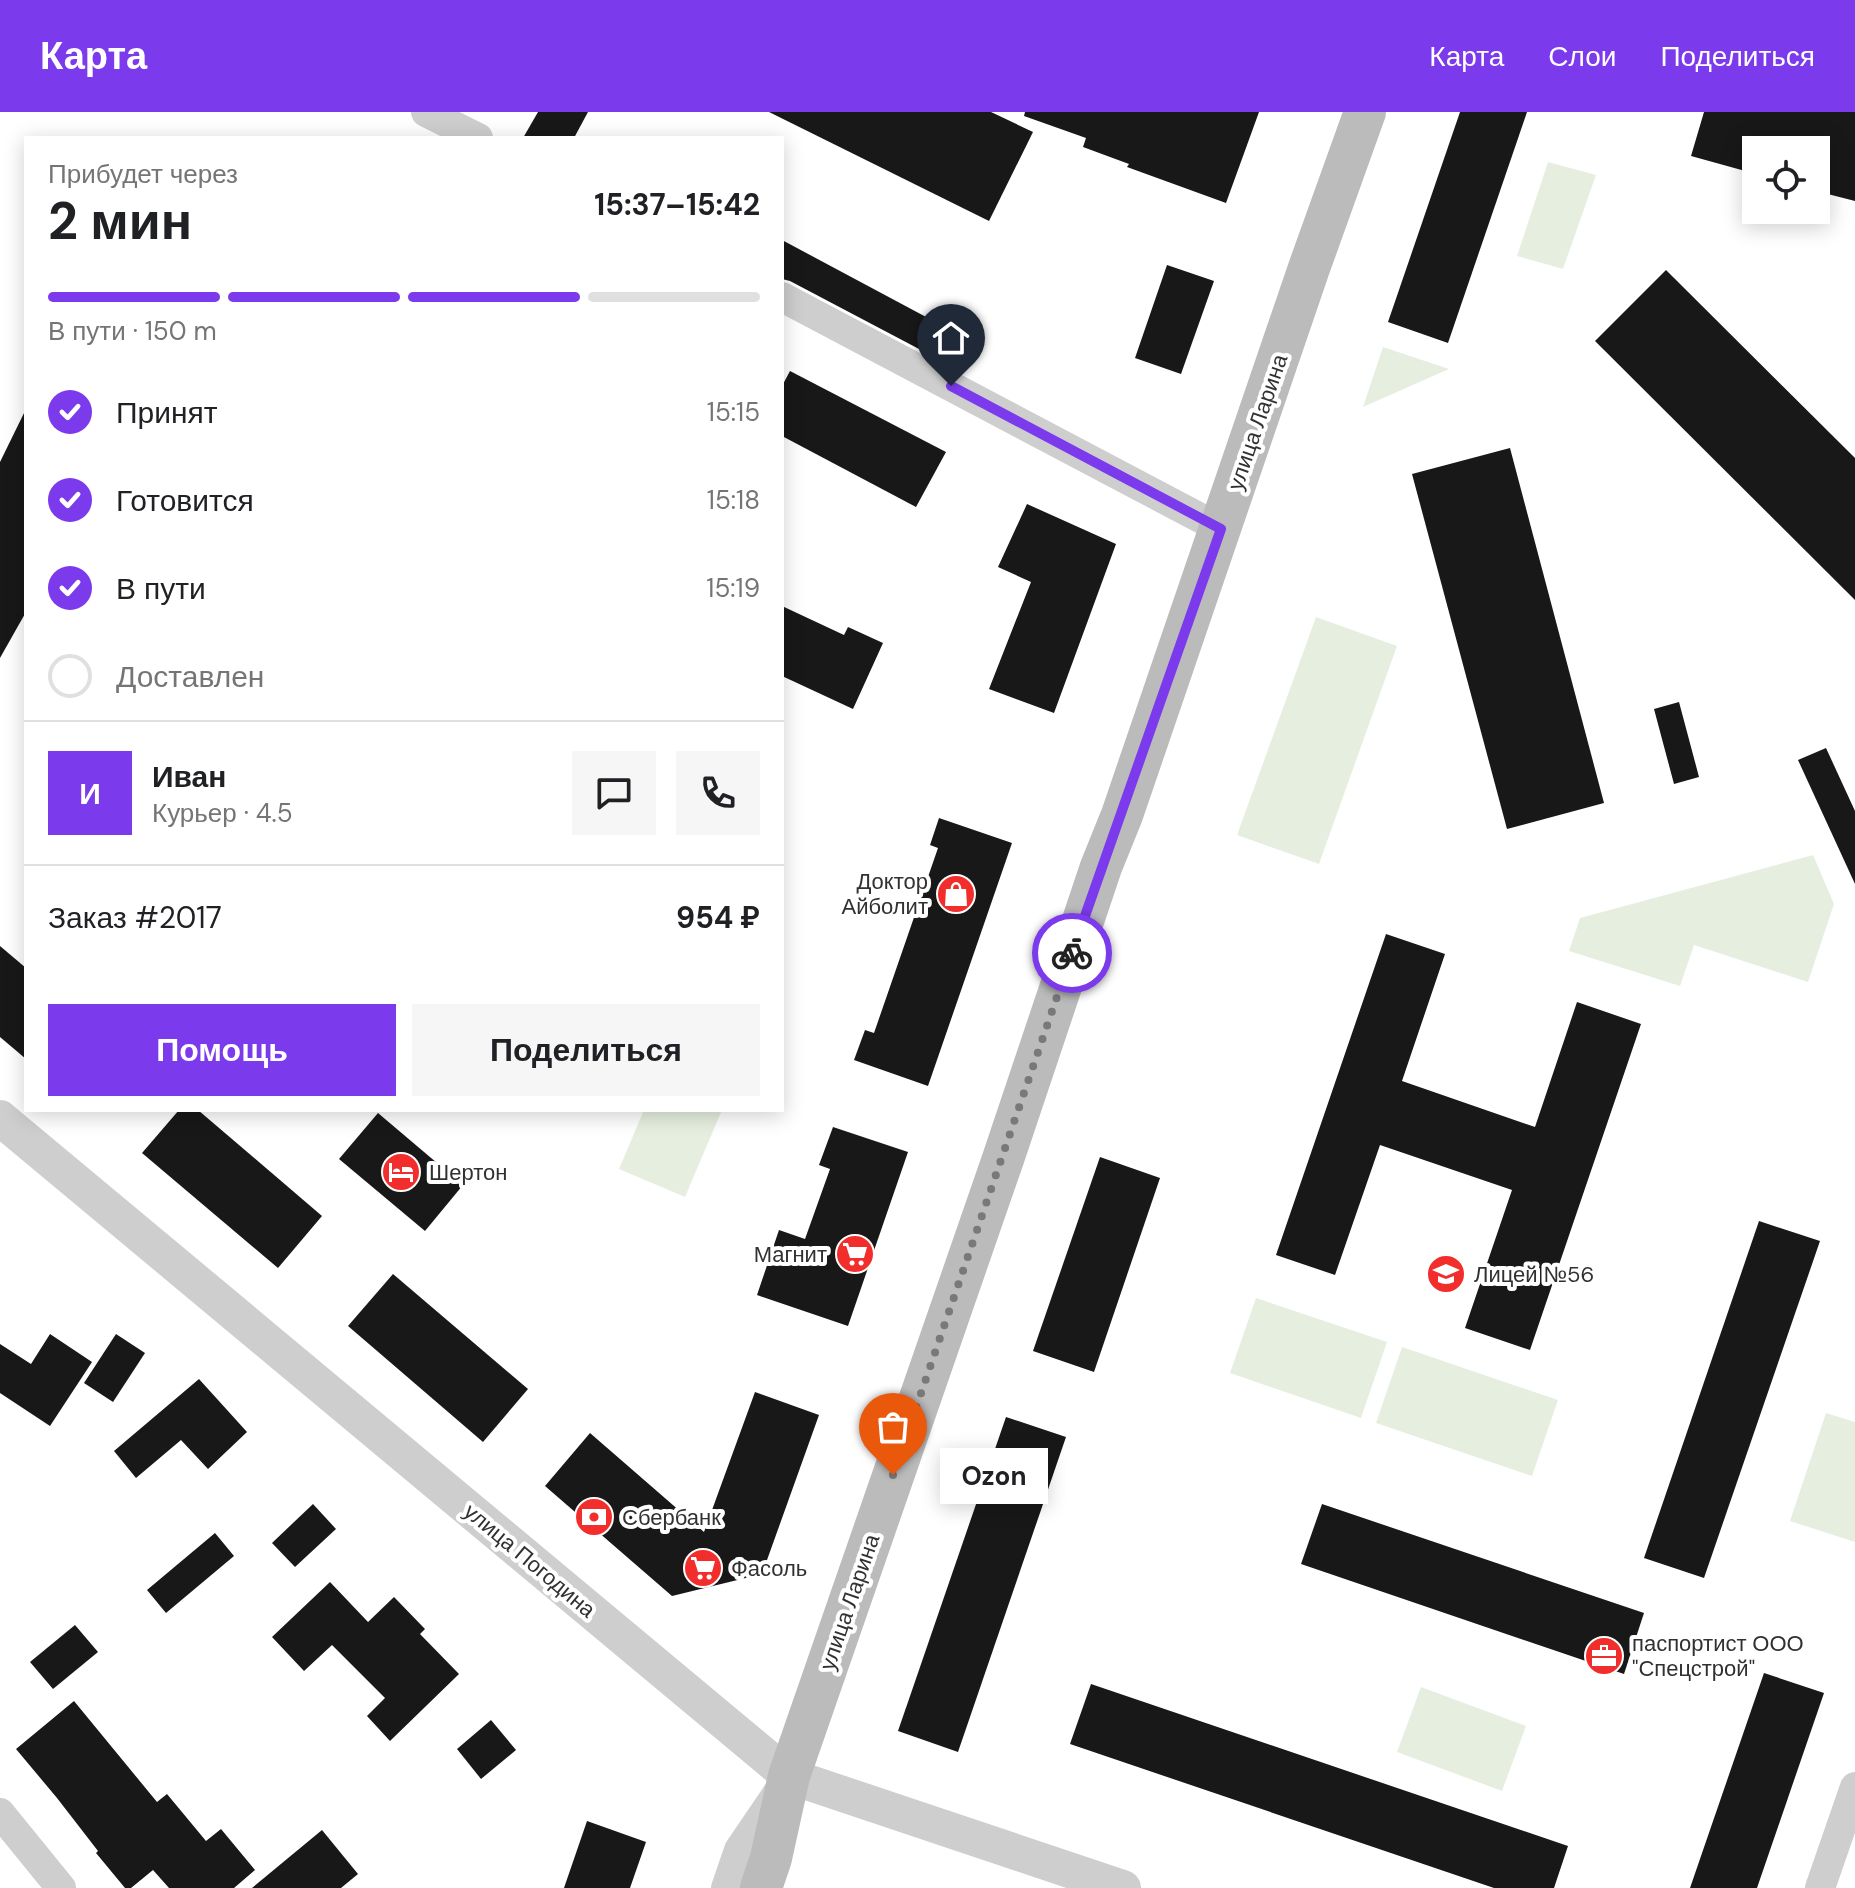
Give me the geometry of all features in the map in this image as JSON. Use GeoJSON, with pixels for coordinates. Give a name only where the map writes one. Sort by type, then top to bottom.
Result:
{"type":"FeatureCollection","features":[{"type":"Feature","properties":{"kind":"main road","name":"улица Ларина"},"geometry":{"type":"LineString","coordinates":[[761,1888],[771,1858],[789,1776],[1101,867],[1122,815],[1365,112]]}},
{"type":"Feature","properties":{"kind":"street"},"geometry":{"type":"LineString","coordinates":[[426,112],[474,136]]}},
{"type":"Feature","properties":{"kind":"street"},"geometry":{"type":"LineString","coordinates":[[784,298],[1221,529]]}},
{"type":"Feature","properties":{"kind":"street","name":"улица Погодина"},"geometry":{"type":"LineString","coordinates":[[0,1118],[789,1776],[1123,1888]]}},
{"type":"Feature","properties":{"kind":"street","name":"улица Ларина"},"geometry":{"type":"LineString","coordinates":[[726,1888],[739,1850],[789,1776]]}},
{"type":"Feature","properties":{"kind":"street"},"geometry":{"type":"LineString","coordinates":[[1820,1888],[1855,1787]]}},
{"type":"Feature","properties":{"kind":"street"},"geometry":{"type":"LineString","coordinates":[[0,1813],[61,1888]]}},
{"type":"Feature","properties":{"kind":"green space"},"geometry":{"type":"Polygon","coordinates":[[[1548,162],[1596,175],[1563,269],[1517,256],[1548,162]]]}},
{"type":"Feature","properties":{"kind":"green space"},"geometry":{"type":"Polygon","coordinates":[[[1383,347],[1449,369],[1363,407],[1383,347]]]}},
{"type":"Feature","properties":{"kind":"green space"},"geometry":{"type":"Polygon","coordinates":[[[1316,617],[1397,646],[1319,864],[1237,835],[1316,617]]]}},
{"type":"Feature","properties":{"kind":"green space"},"geometry":{"type":"Polygon","coordinates":[[[1813,855],[1834,904],[1808,982],[1694,945],[1680,986],[1569,951],[1580,918],[1813,855]]]}},
{"type":"Feature","properties":{"kind":"green space"},"geometry":{"type":"Polygon","coordinates":[[[643,1112],[721,1112],[685,1197],[619,1169],[643,1112]]]}},
{"type":"Feature","properties":{"kind":"green space"},"geometry":{"type":"Polygon","coordinates":[[[1256,1298],[1387,1342],[1361,1418],[1230,1373],[1256,1298]]]}},
{"type":"Feature","properties":{"kind":"green space"},"geometry":{"type":"Polygon","coordinates":[[[1402,1347],[1558,1400],[1532,1476],[1376,1423],[1402,1347]]]}},
{"type":"Feature","properties":{"kind":"green space"},"geometry":{"type":"Polygon","coordinates":[[[1826,1413],[1855,1422],[1855,1542],[1790,1521],[1826,1413]]]}},
{"type":"Feature","properties":{"kind":"green space"},"geometry":{"type":"Polygon","coordinates":[[[1421,1687],[1526,1726],[1502,1791],[1397,1752],[1421,1687]]]}},
{"type":"Feature","properties":{"kind":"building"},"geometry":{"type":"Polygon","coordinates":[[[538,112],[588,112],[575,136],[524,136],[538,112]]]}},
{"type":"Feature","properties":{"kind":"building"},"geometry":{"type":"Polygon","coordinates":[[[769,112],[991,112],[1033,132],[989,221],[769,112]]]}},
{"type":"Feature","properties":{"kind":"building"},"geometry":{"type":"Polygon","coordinates":[[[1025,112],[1259,112],[1226,203],[1127,167],[1129,164],[1083,147],[1086,138],[1024,116],[1025,112]]]}},
{"type":"Feature","properties":{"kind":"building"},"geometry":{"type":"Polygon","coordinates":[[[1460,112],[1527,112],[1448,343],[1388,322],[1460,112]]]}},
{"type":"Feature","properties":{"kind":"building"},"geometry":{"type":"Polygon","coordinates":[[[1704,112],[1855,112],[1855,201],[1830,195],[1830,136],[1742,136],[1742,170],[1691,156],[1704,112]]]}},
{"type":"Feature","properties":{"kind":"building"},"geometry":{"type":"Polygon","coordinates":[[[784,241],[971,341],[957,369],[784,280],[784,241]]]}},
{"type":"Feature","properties":{"kind":"building"},"geometry":{"type":"Polygon","coordinates":[[[1167,265],[1214,281],[1181,374],[1135,358],[1167,265]]]}},
{"type":"Feature","properties":{"kind":"building"},"geometry":{"type":"Polygon","coordinates":[[[1666,270],[1855,458],[1855,600],[1595,341],[1666,270]]]}},
{"type":"Feature","properties":{"kind":"building"},"geometry":{"type":"Polygon","coordinates":[[[790,371],[946,452],[916,507],[784,437],[784,382],[790,371]]]}},
{"type":"Feature","properties":{"kind":"building"},"geometry":{"type":"Polygon","coordinates":[[[24,413],[24,616],[0,658],[0,462],[24,413]]]}},
{"type":"Feature","properties":{"kind":"building"},"geometry":{"type":"Polygon","coordinates":[[[1510,448],[1604,803],[1507,829],[1412,474],[1510,448]]]}},
{"type":"Feature","properties":{"kind":"building"},"geometry":{"type":"Polygon","coordinates":[[[1027,504],[1116,544],[1054,713],[989,689],[1031,582],[998,567],[1027,504]]]}},
{"type":"Feature","properties":{"kind":"building"},"geometry":{"type":"Polygon","coordinates":[[[784,607],[844,635],[848,627],[883,643],[853,709],[784,677],[784,607]]]}},
{"type":"Feature","properties":{"kind":"building"},"geometry":{"type":"Polygon","coordinates":[[[1679,702],[1699,777],[1674,784],[1654,709],[1679,702]]]}},
{"type":"Feature","properties":{"kind":"building"},"geometry":{"type":"Polygon","coordinates":[[[1826,748],[1855,811],[1855,884],[1798,760],[1826,748]]]}},
{"type":"Feature","properties":{"kind":"building"},"geometry":{"type":"Polygon","coordinates":[[[939,818],[1012,843],[928,1086],[854,1060],[865,1030],[874,1033],[938,848],[930,845],[939,818]]]}},
{"type":"Feature","properties":{"kind":"building"},"geometry":{"type":"Polygon","coordinates":[[[1386,934],[1445,954],[1402,1081],[1535,1127],[1577,1002],[1641,1024],[1530,1350],[1465,1328],[1512,1190],[1380,1145],[1335,1275],[1276,1255],[1386,934]]]}},
{"type":"Feature","properties":{"kind":"building"},"geometry":{"type":"Polygon","coordinates":[[[0,946],[24,966],[24,1057],[0,1037],[0,946]]]}},
{"type":"Feature","properties":{"kind":"building"},"geometry":{"type":"Polygon","coordinates":[[[177,1112],[200,1112],[322,1216],[278,1268],[142,1153],[177,1112]]]}},
{"type":"Feature","properties":{"kind":"building","name":"Шертон"},"geometry":{"type":"Polygon","coordinates":[[[378,1113],[463,1185],[425,1231],[339,1159],[378,1113]]]}},
{"type":"Feature","properties":{"kind":"building"},"geometry":{"type":"Polygon","coordinates":[[[833,1127],[908,1152],[848,1326],[757,1295],[779,1230],[805,1239],[830,1169],[819,1165],[833,1127]]]}},
{"type":"Feature","properties":{"kind":"building"},"geometry":{"type":"Polygon","coordinates":[[[1100,1157],[1160,1178],[1094,1372],[1033,1351],[1100,1157]]]}},
{"type":"Feature","properties":{"kind":"building"},"geometry":{"type":"Polygon","coordinates":[[[1759,1221],[1820,1241],[1704,1578],[1644,1558],[1759,1221]]]}},
{"type":"Feature","properties":{"kind":"building"},"geometry":{"type":"Polygon","coordinates":[[[393,1274],[528,1389],[483,1442],[348,1326],[393,1274]]]}},
{"type":"Feature","properties":{"kind":"building"},"geometry":{"type":"Polygon","coordinates":[[[50,1334],[92,1362],[50,1426],[0,1393],[0,1344],[31,1364],[50,1334]]]}},
{"type":"Feature","properties":{"kind":"building"},"geometry":{"type":"Polygon","coordinates":[[[116,1334],[145,1353],[113,1402],[84,1383],[116,1334]]]}},
{"type":"Feature","properties":{"kind":"building"},"geometry":{"type":"Polygon","coordinates":[[[199,1379],[247,1432],[208,1469],[181,1440],[136,1478],[114,1451],[199,1379]]]}},
{"type":"Feature","properties":{"kind":"building"},"geometry":{"type":"Polygon","coordinates":[[[755,1392],[819,1415],[762,1574],[672,1596],[545,1486],[590,1433],[704,1532],[755,1392]]]}},
{"type":"Feature","properties":{"kind":"building"},"geometry":{"type":"Polygon","coordinates":[[[1006,1417],[1066,1437],[958,1752],[898,1731],[1006,1417]]]}},
{"type":"Feature","properties":{"kind":"building"},"geometry":{"type":"Polygon","coordinates":[[[313,1504],[336,1529],[295,1567],[272,1543],[313,1504]]]}},
{"type":"Feature","properties":{"kind":"building"},"geometry":{"type":"Polygon","coordinates":[[[1322,1504],[1644,1613],[1624,1674],[1301,1564],[1322,1504]]]}},
{"type":"Feature","properties":{"kind":"building"},"geometry":{"type":"Polygon","coordinates":[[[215,1533],[234,1556],[166,1613],[147,1590],[215,1533]]]}},
{"type":"Feature","properties":{"kind":"building"},"geometry":{"type":"Polygon","coordinates":[[[330,1582],[368,1622],[394,1597],[425,1629],[420,1634],[459,1674],[390,1741],[367,1716],[385,1698],[332,1645],[304,1671],[272,1637],[330,1582]]]}},
{"type":"Feature","properties":{"kind":"building"},"geometry":{"type":"Polygon","coordinates":[[[75,1625],[98,1652],[53,1689],[30,1662],[75,1625]]]}},
{"type":"Feature","properties":{"kind":"building"},"geometry":{"type":"Polygon","coordinates":[[[1764,1673],[1824,1693],[1757,1888],[1690,1888],[1764,1673]]]}},
{"type":"Feature","properties":{"kind":"building"},"geometry":{"type":"Polygon","coordinates":[[[1091,1684],[1568,1846],[1554,1888],[1494,1888],[1070,1744],[1091,1684]]]}},
{"type":"Feature","properties":{"kind":"building"},"geometry":{"type":"Polygon","coordinates":[[[74,1701],[157,1802],[167,1794],[206,1841],[221,1829],[255,1870],[234,1888],[169,1888],[153,1870],[131,1888],[125,1888],[16,1749],[74,1701]]]}},
{"type":"Feature","properties":{"kind":"building"},"geometry":{"type":"Polygon","coordinates":[[[491,1720],[516,1750],[481,1779],[457,1749],[491,1720]]]}},
{"type":"Feature","properties":{"kind":"building"},"geometry":{"type":"Polygon","coordinates":[[[587,1821],[646,1842],[630,1888],[564,1888],[587,1821]]]}},
{"type":"Feature","properties":{"kind":"building"},"geometry":{"type":"Polygon","coordinates":[[[322,1830],[358,1874],[341,1888],[252,1888],[322,1830]]]}},
{"type":"Feature","properties":{"kind":"way so far"},"geometry":{"type":"LineString","coordinates":[[893,1475],[1072,953]]}},
{"type":"Feature","properties":{"kind":"place","name":"Доктор Айболит"},"geometry":{"type":"Point","coordinates":[956,894]}},
{"type":"Feature","properties":{"kind":"place","name":"Шертон"},"geometry":{"type":"Point","coordinates":[401,1172]}},
{"type":"Feature","properties":{"kind":"place","name":"Магнит"},"geometry":{"type":"Point","coordinates":[855,1254]}},
{"type":"Feature","properties":{"kind":"place","name":"Лицей №56"},"geometry":{"type":"Point","coordinates":[1446,1274]}},
{"type":"Feature","properties":{"kind":"place","name":"Ozon"},"geometry":{"type":"Point","coordinates":[893,1475]}},
{"type":"Feature","properties":{"kind":"place","name":"Сбербанк"},"geometry":{"type":"Point","coordinates":[594,1517]}},
{"type":"Feature","properties":{"kind":"place","name":"Фасоль"},"geometry":{"type":"Point","coordinates":[703,1568]}},
{"type":"Feature","properties":{"kind":"place","name":"паспортист ООО \"Спецстрой\""},"geometry":{"type":"Point","coordinates":[1604,1656]}},
{"type":"Feature","properties":{"kind":"route"},"geometry":{"type":"LineString","coordinates":[[951,386],[1221,529],[1072,953]]}}]}
